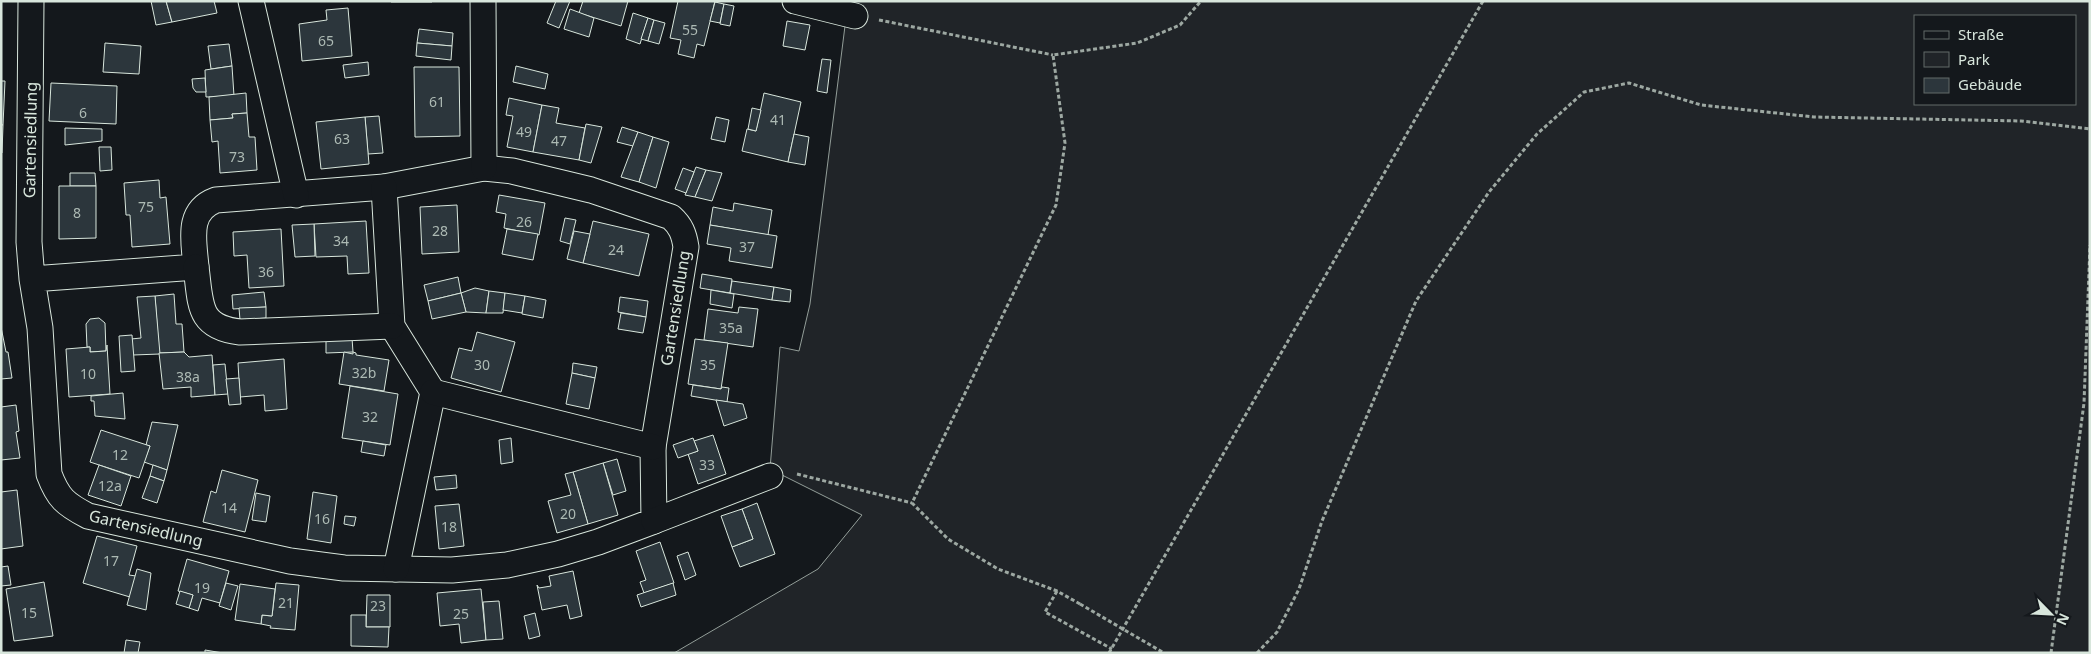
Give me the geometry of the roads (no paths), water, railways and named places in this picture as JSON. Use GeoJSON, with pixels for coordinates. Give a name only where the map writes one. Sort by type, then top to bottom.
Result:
{"type":"FeatureCollection","features":[{"type":"Feature","properties":{"kind":"street","name":"Gartensiedlung"},"geometry":{"type":"LineString","coordinates":[[32,1],[29,242],[32,279],[40,328],[49,474],[56,492],[69,506],[88,516],[290,561],[344,568],[452,570],[507,566],[598,542],[770,476]]}},
{"type":"Feature","properties":{"kind":"street"},"geometry":{"type":"LineString","coordinates":[[251,1],[296,195]]}},
{"type":"Feature","properties":{"kind":"street"},"geometry":{"type":"LineString","coordinates":[[483,1],[484,168]]}},
{"type":"Feature","properties":{"kind":"street"},"geometry":{"type":"LineString","coordinates":[[795,1],[855,16]]}},
{"type":"Feature","properties":{"kind":"street","name":"Gartensiedlung"},"geometry":{"type":"LineString","coordinates":[[392,326],[240,332],[215,326],[207,318],[202,307],[196,267],[194,234],[195,222],[199,211],[206,203],[216,200],[384,187],[484,168],[512,172],[591,190],[671,217],[679,224],[685,236],[686,247],[654,447],[654,521]]}},
{"type":"Feature","properties":{"kind":"street"},"geometry":{"type":"LineString","coordinates":[[384,187],[392,326],[433,392],[396,569]]}},
{"type":"Feature","properties":{"kind":"street"},"geometry":{"type":"LineString","coordinates":[[32,279],[196,267]]}},
{"type":"Feature","properties":{"kind":"street"},"geometry":{"type":"LineString","coordinates":[[433,392],[654,447]]}}]}
